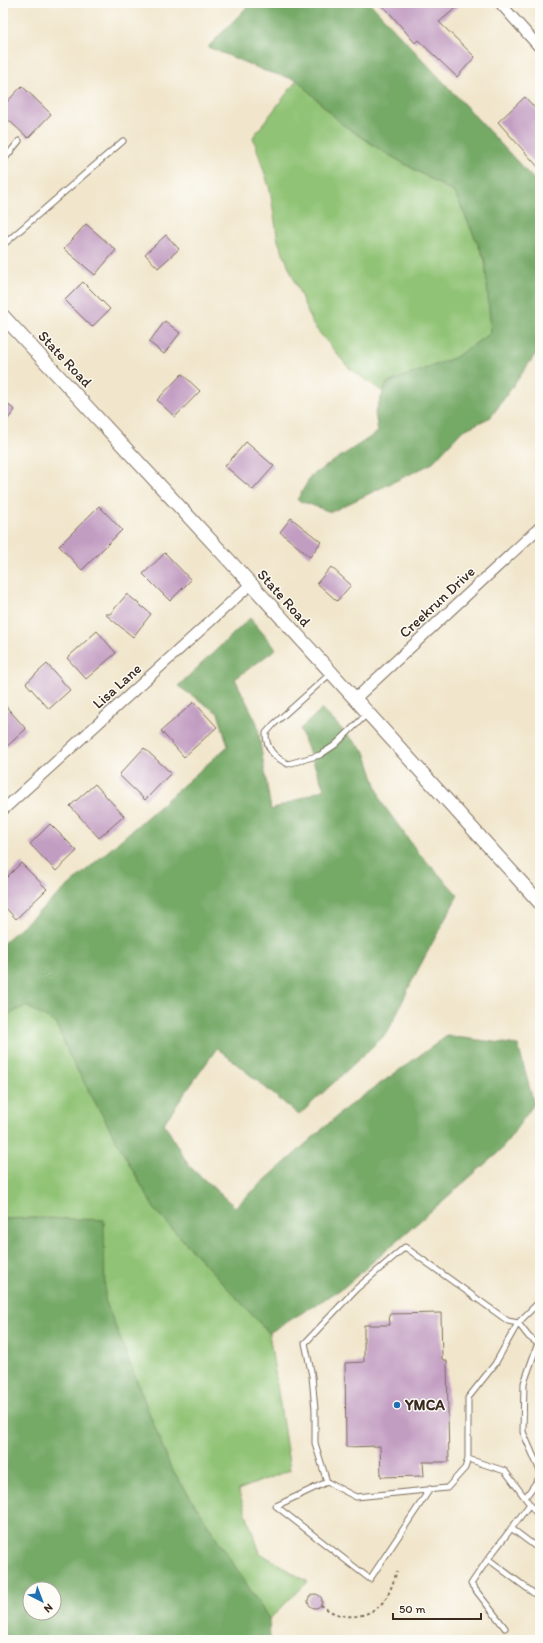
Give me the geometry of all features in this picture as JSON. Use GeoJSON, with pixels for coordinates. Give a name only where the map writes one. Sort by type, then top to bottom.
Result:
{"type":"FeatureCollection","features":[{"type":"Feature","properties":{"kind":"main road","name":"State Road"},"geometry":{"type":"LineString","coordinates":[[3,316],[251,584],[540,903]]}},
{"type":"Feature","properties":{"kind":"street"},"geometry":{"type":"LineString","coordinates":[[500,3],[540,48]]}},
{"type":"Feature","properties":{"kind":"street","name":"Creekrun Drive"},"geometry":{"type":"LineString","coordinates":[[355,699],[540,527]]}},
{"type":"Feature","properties":{"kind":"street","name":"Lisa Lane"},"geometry":{"type":"LineString","coordinates":[[3,810],[251,584]]}},
{"type":"Feature","properties":{"kind":"lane"},"geometry":{"type":"LineString","coordinates":[[3,161],[19,141]]}},
{"type":"Feature","properties":{"kind":"lane"},"geometry":{"type":"LineString","coordinates":[[3,246],[123,141]]}},
{"type":"Feature","properties":{"kind":"lane"},"geometry":{"type":"LineString","coordinates":[[331,673],[266,733],[268,748],[277,758],[288,764],[320,755],[335,745],[368,714]]}},
{"type":"Feature","properties":{"kind":"lane"},"geometry":{"type":"LineString","coordinates":[[540,1301],[518,1323],[495,1364],[468,1398],[468,1459],[465,1468],[447,1488],[356,1497],[327,1482],[315,1443],[315,1410],[312,1376],[305,1343],[356,1289],[405,1247],[508,1321],[518,1323],[529,1337],[539,1344],[524,1383],[523,1432],[540,1471]]}},
{"type":"Feature","properties":{"kind":"lane"},"geometry":{"type":"LineString","coordinates":[[468,1459],[505,1471],[540,1518]]}},
{"type":"Feature","properties":{"kind":"lane"},"geometry":{"type":"LineString","coordinates":[[525,1498],[540,1477]]}},
{"type":"Feature","properties":{"kind":"lane"},"geometry":{"type":"LineString","coordinates":[[327,1482],[276,1506],[370,1579],[430,1489]]}},
{"type":"Feature","properties":{"kind":"lane"},"geometry":{"type":"LineString","coordinates":[[505,1628],[471,1584],[530,1504]]}},
{"type":"Feature","properties":{"kind":"lane"},"geometry":{"type":"LineString","coordinates":[[511,1528],[540,1550]]}},
{"type":"Feature","properties":{"kind":"lane"},"geometry":{"type":"LineString","coordinates":[[488,1559],[540,1598]]}},
{"type":"Feature","properties":{"kind":"path"},"geometry":{"type":"LineString","coordinates":[[321,1605],[329,1612],[341,1616],[350,1617],[363,1615],[382,1603],[390,1589],[397,1571]]}},
{"type":"Feature","properties":{"kind":"green space"},"geometry":{"type":"Polygon","coordinates":[[[251,3],[370,3],[540,186],[540,348],[491,417],[462,431],[431,464],[331,512],[297,500],[311,476],[378,432],[375,413],[387,383],[454,358],[491,333],[485,260],[455,193],[384,152],[342,124],[297,80],[265,71],[208,47],[251,3]]]}},
{"type":"Feature","properties":{"kind":"green space"},"geometry":{"type":"Polygon","coordinates":[[[297,80],[342,124],[384,152],[455,193],[485,260],[491,333],[454,358],[387,383],[383,392],[348,367],[313,325],[278,241],[270,190],[253,137],[297,80]]]}},
{"type":"Feature","properties":{"kind":"green space"},"geometry":{"type":"Polygon","coordinates":[[[250,618],[276,649],[235,679],[257,723],[271,810],[324,789],[300,729],[322,709],[365,752],[382,803],[417,851],[458,895],[413,979],[388,1032],[299,1115],[217,1048],[164,1123],[189,1166],[235,1207],[346,1108],[447,1036],[518,1045],[534,1104],[501,1150],[343,1288],[269,1333],[155,1210],[69,1055],[57,1024],[26,1006],[3,1017],[3,943],[228,746],[218,713],[178,686],[250,618]]]}},
{"type":"Feature","properties":{"kind":"green space"},"geometry":{"type":"Polygon","coordinates":[[[26,1006],[57,1024],[69,1055],[155,1210],[269,1333],[290,1470],[238,1490],[260,1553],[308,1582],[269,1619],[170,1466],[105,1300],[103,1220],[35,1218],[3,1219],[3,1017],[26,1006]]]}},
{"type":"Feature","properties":{"kind":"green space"},"geometry":{"type":"Polygon","coordinates":[[[35,1218],[104,1220],[105,1300],[170,1466],[269,1619],[270,1640],[3,1640],[3,1219],[35,1218]]]}},
{"type":"Feature","properties":{"kind":"building"},"geometry":{"type":"Polygon","coordinates":[[[378,3],[462,3],[439,22],[475,57],[457,77],[418,40],[415,43],[388,11],[378,3]]]}},
{"type":"Feature","properties":{"kind":"building"},"geometry":{"type":"Polygon","coordinates":[[[22,86],[51,114],[28,138],[3,115],[3,106],[22,86]]]}},
{"type":"Feature","properties":{"kind":"building"},"geometry":{"type":"Polygon","coordinates":[[[525,97],[540,114],[540,169],[498,122],[525,97]]]}},
{"type":"Feature","properties":{"kind":"building"},"geometry":{"type":"Polygon","coordinates":[[[86,224],[116,250],[95,275],[64,249],[86,224]]]}},
{"type":"Feature","properties":{"kind":"building"},"geometry":{"type":"Polygon","coordinates":[[[166,235],[179,249],[158,268],[145,254],[166,235]]]}},
{"type":"Feature","properties":{"kind":"building"},"geometry":{"type":"Polygon","coordinates":[[[83,282],[110,309],[92,327],[65,300],[83,282]]]}},
{"type":"Feature","properties":{"kind":"building"},"geometry":{"type":"Polygon","coordinates":[[[165,321],[180,333],[164,354],[149,342],[165,321]]]}},
{"type":"Feature","properties":{"kind":"building"},"geometry":{"type":"Polygon","coordinates":[[[182,374],[200,391],[175,417],[157,400],[182,374]]]}},
{"type":"Feature","properties":{"kind":"building"},"geometry":{"type":"Polygon","coordinates":[[[3,401],[15,410],[3,425],[3,401]]]}},
{"type":"Feature","properties":{"kind":"building"},"geometry":{"type":"Polygon","coordinates":[[[246,442],[274,466],[253,490],[225,466],[246,442]]]}},
{"type":"Feature","properties":{"kind":"building"},"geometry":{"type":"Polygon","coordinates":[[[99,506],[122,530],[82,570],[59,546],[99,506]]]}},
{"type":"Feature","properties":{"kind":"building"},"geometry":{"type":"Polygon","coordinates":[[[291,518],[321,542],[310,557],[280,532],[291,518]]]}},
{"type":"Feature","properties":{"kind":"building"},"geometry":{"type":"Polygon","coordinates":[[[165,553],[191,580],[170,601],[143,574],[165,553]]]}},
{"type":"Feature","properties":{"kind":"building"},"geometry":{"type":"Polygon","coordinates":[[[331,567],[351,585],[337,601],[317,583],[331,567]]]}},
{"type":"Feature","properties":{"kind":"building"},"geometry":{"type":"Polygon","coordinates":[[[127,594],[151,614],[133,637],[105,614],[110,614],[127,594]]]}},
{"type":"Feature","properties":{"kind":"building"},"geometry":{"type":"Polygon","coordinates":[[[97,631],[116,653],[86,679],[67,658],[97,631]]]}},
{"type":"Feature","properties":{"kind":"building"},"geometry":{"type":"Polygon","coordinates":[[[47,664],[70,690],[49,709],[26,683],[47,664]]]}},
{"type":"Feature","properties":{"kind":"building"},"geometry":{"type":"Polygon","coordinates":[[[194,702],[217,727],[184,757],[161,731],[194,702]]]}},
{"type":"Feature","properties":{"kind":"building"},"geometry":{"type":"Polygon","coordinates":[[[3,703],[26,729],[3,750],[3,703]]]}},
{"type":"Feature","properties":{"kind":"building"},"geometry":{"type":"Polygon","coordinates":[[[144,748],[171,773],[145,800],[119,775],[144,748]]]}},
{"type":"Feature","properties":{"kind":"building"},"geometry":{"type":"Polygon","coordinates":[[[95,784],[124,816],[99,838],[70,806],[95,784]]]}},
{"type":"Feature","properties":{"kind":"building"},"geometry":{"type":"Polygon","coordinates":[[[50,824],[77,851],[56,871],[30,844],[50,824]]]}},
{"type":"Feature","properties":{"kind":"building"},"geometry":{"type":"Polygon","coordinates":[[[21,863],[47,889],[16,919],[3,905],[3,881],[21,863]]]}},
{"type":"Feature","properties":{"kind":"building","name":"YMCA"},"geometry":{"type":"Polygon","coordinates":[[[441,1313],[442,1359],[447,1361],[449,1462],[423,1462],[424,1476],[381,1477],[380,1446],[346,1447],[345,1363],[364,1362],[364,1325],[390,1325],[389,1314],[441,1313]]]}},
{"type":"Feature","properties":{"kind":"building"},"geometry":{"type":"Polygon","coordinates":[[[315,1594],[320,1596],[322,1601],[320,1606],[315,1608],[310,1606],[308,1601],[310,1596],[315,1594]]]}},
{"type":"Feature","properties":{"kind":"place","name":"YMCA"},"geometry":{"type":"Point","coordinates":[397,1405]}}]}
